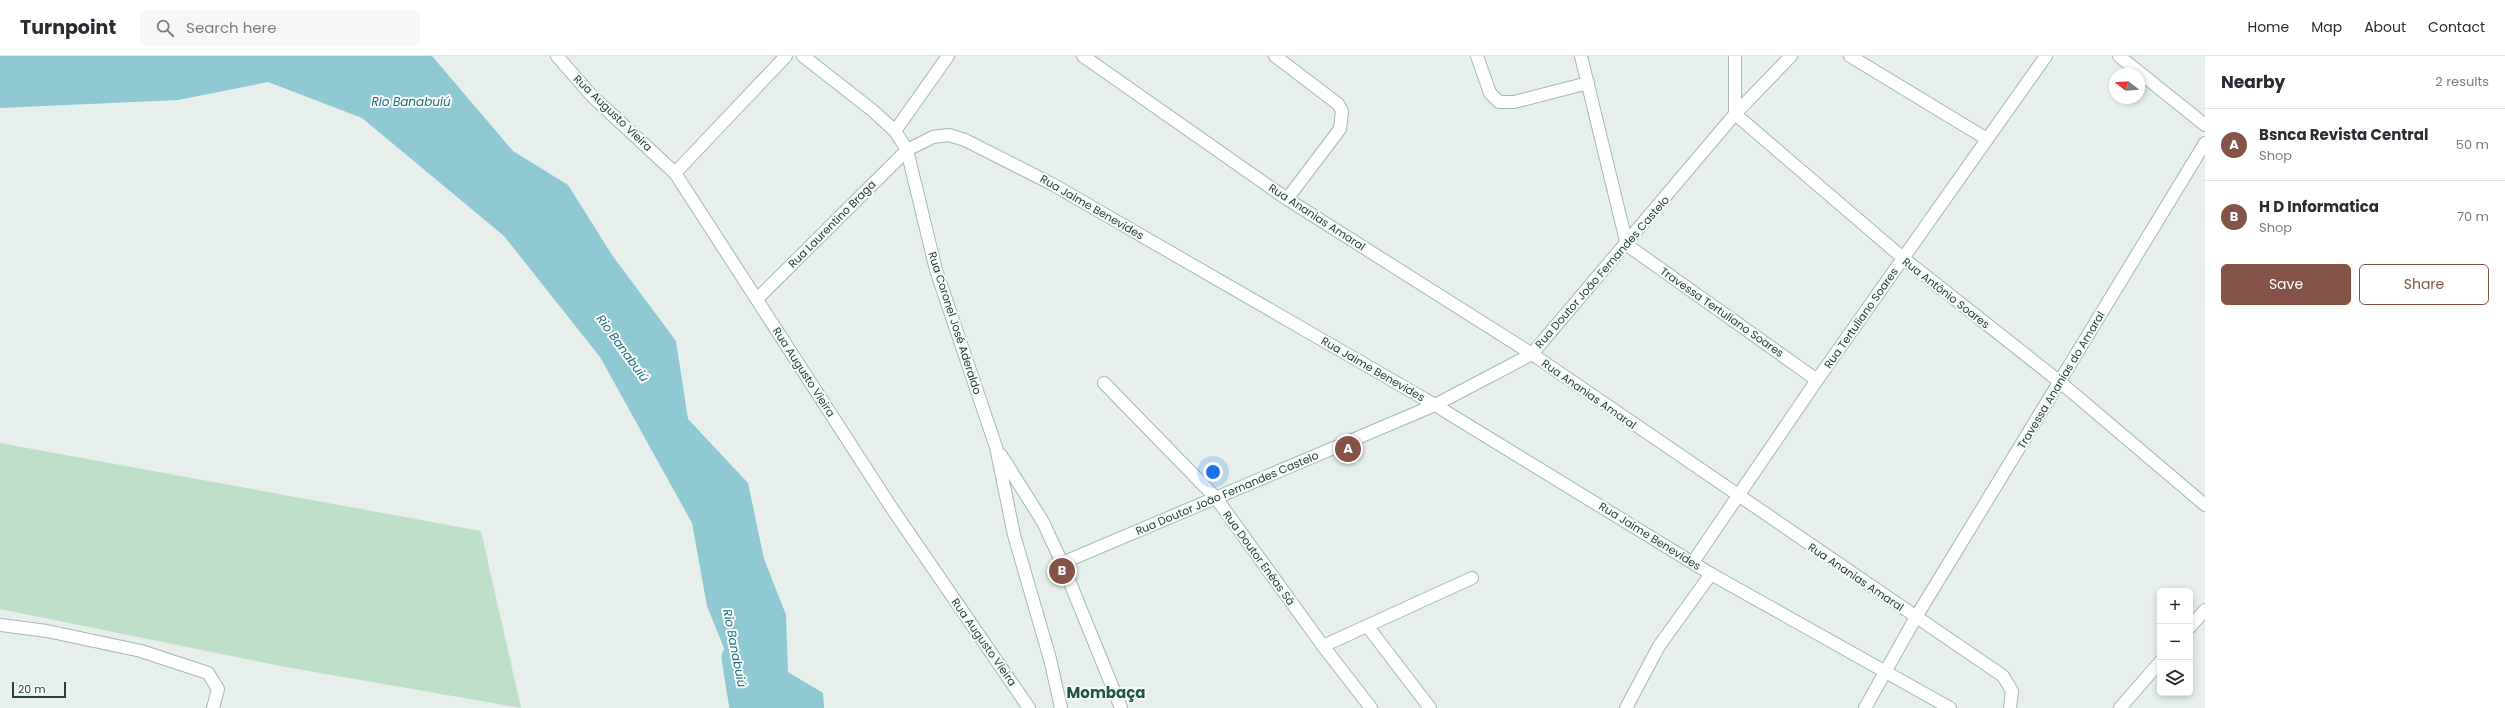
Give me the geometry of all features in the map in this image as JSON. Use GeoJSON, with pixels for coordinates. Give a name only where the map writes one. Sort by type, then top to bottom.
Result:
{"type":"FeatureCollection","features":[{"type":"Feature","properties":{"kind":"street","name":"Rua Augusto Vieira"},"geometry":{"type":"LineString","coordinates":[[557,56],[592,96],[675,173],[890,507],[1030,708]]}},
{"type":"Feature","properties":{"kind":"street"},"geometry":{"type":"LineString","coordinates":[[675,173],[786,56]]}},
{"type":"Feature","properties":{"kind":"street"},"geometry":{"type":"LineString","coordinates":[[803,56],[895,131],[907,150]]}},
{"type":"Feature","properties":{"kind":"street"},"geometry":{"type":"LineString","coordinates":[[895,131],[948,56]]}},
{"type":"Feature","properties":{"kind":"street","name":"Rua Ananias Amaral"},"geometry":{"type":"LineString","coordinates":[[1083,56],[1287,199],[1532,354],[1737,496],[2003,676],[2012,691],[2010,708]]}},
{"type":"Feature","properties":{"kind":"street"},"geometry":{"type":"LineString","coordinates":[[1476,56],[1490,93],[1499,102],[1506,103],[1588,83]]}},
{"type":"Feature","properties":{"kind":"street"},"geometry":{"type":"LineString","coordinates":[[1581,56],[1627,245]]}},
{"type":"Feature","properties":{"kind":"street"},"geometry":{"type":"LineString","coordinates":[[1735,56],[1735,114]]}},
{"type":"Feature","properties":{"kind":"street","name":"Rua Doutor João Fernandes Castelo"},"geometry":{"type":"LineString","coordinates":[[1062,563],[1435,405],[1532,354],[1627,245],[1735,114],[1791,56]]}},
{"type":"Feature","properties":{"kind":"street"},"geometry":{"type":"LineString","coordinates":[[1850,56],[1987,139]]}},
{"type":"Feature","properties":{"kind":"street","name":"Rua Tertuliano Soares"},"geometry":{"type":"LineString","coordinates":[[1693,562],[1817,380],[2046,56]]}},
{"type":"Feature","properties":{"kind":"street"},"geometry":{"type":"LineString","coordinates":[[2119,56],[2205,125]]}},
{"type":"Feature","properties":{"kind":"street"},"geometry":{"type":"LineString","coordinates":[[1283,58],[1338,104],[1342,111],[1340,129],[1287,199]]}},
{"type":"Feature","properties":{"kind":"street","name":"Rua Antônio Soares"},"geometry":{"type":"LineString","coordinates":[[1735,114],[1903,258],[2060,382],[2205,505]]}},
{"type":"Feature","properties":{"kind":"street","name":"Rua Jaime Benevides"},"geometry":{"type":"LineString","coordinates":[[907,150],[933,137],[949,135],[965,140],[1052,184],[1435,405],[1711,574],[1885,674],[1950,708]]}},
{"type":"Feature","properties":{"kind":"street","name":"Travessa Ananias do Amaral"},"geometry":{"type":"LineString","coordinates":[[1865,708],[1916,617],[2205,143]]}},
{"type":"Feature","properties":{"kind":"street","name":"Rua Laurentino Braga"},"geometry":{"type":"LineString","coordinates":[[757,299],[907,150]]}},
{"type":"Feature","properties":{"kind":"street","name":"Rua Coronel José Aderaldo"},"geometry":{"type":"LineString","coordinates":[[907,150],[936,270],[996,448],[1014,535],[1050,659],[1061,708]]}},
{"type":"Feature","properties":{"kind":"street","name":"Travessa Tertuliano Soares"},"geometry":{"type":"LineString","coordinates":[[1627,245],[1817,380]]}},
{"type":"Feature","properties":{"kind":"street","name":"Rua Doutor Enéas Sá"},"geometry":{"type":"LineString","coordinates":[[1104,382],[1216,498],[1323,646],[1371,708]]}},
{"type":"Feature","properties":{"kind":"street","name":"Rua Coronel José Aderaldo"},"geometry":{"type":"LineString","coordinates":[[996,448],[1042,522],[1062,563],[1121,708]]}},
{"type":"Feature","properties":{"kind":"street"},"geometry":{"type":"LineString","coordinates":[[1626,708],[1659,646],[1711,574]]}},
{"type":"Feature","properties":{"kind":"street"},"geometry":{"type":"LineString","coordinates":[[1323,646],[1368,627],[1472,578]]}},
{"type":"Feature","properties":{"kind":"street"},"geometry":{"type":"LineString","coordinates":[[2193,624],[2205,610]]}},
{"type":"Feature","properties":{"kind":"street"},"geometry":{"type":"LineString","coordinates":[[0,625],[47,631],[140,651],[198,668],[208,673],[218,689],[213,708]]}},
{"type":"Feature","properties":{"kind":"street"},"geometry":{"type":"LineString","coordinates":[[1368,627],[1430,708]]}},
{"type":"Feature","properties":{"kind":"street"},"geometry":{"type":"LineString","coordinates":[[2120,708],[2157,665]]}},
{"type":"Feature","properties":{"kind":"green space"},"geometry":{"type":"Polygon","coordinates":[[[0,443],[481,531],[521,708],[280,666],[0,609],[0,443]]]}},
{"type":"Feature","properties":{"kind":"water","name":"Rio Banabuiú"},"geometry":{"type":"Polygon","coordinates":[[[0,56],[432,56],[513,151],[568,185],[612,255],[676,341],[688,419],[748,483],[764,559],[786,615],[788,672],[823,693],[824,708],[748,708],[707,606],[692,523],[600,357],[504,236],[362,118],[268,82],[178,100],[0,108],[0,56]]]}},
{"type":"Feature","properties":{"kind":"waterway","name":"Rio Banabuiú"},"geometry":{"type":"LineString","coordinates":[[738,658],[746,708]]}},
{"type":"Feature","properties":{"kind":"place","name":"Bsnca Revista Central"},"geometry":{"type":"Point","coordinates":[1348,449]}},
{"type":"Feature","properties":{"kind":"place","name":"H D Informatica"},"geometry":{"type":"Point","coordinates":[1062,571]}},
{"type":"Feature","properties":{"kind":"district","name":"Mombaça"},"geometry":{"type":"Point","coordinates":[1106,692]}}]}
